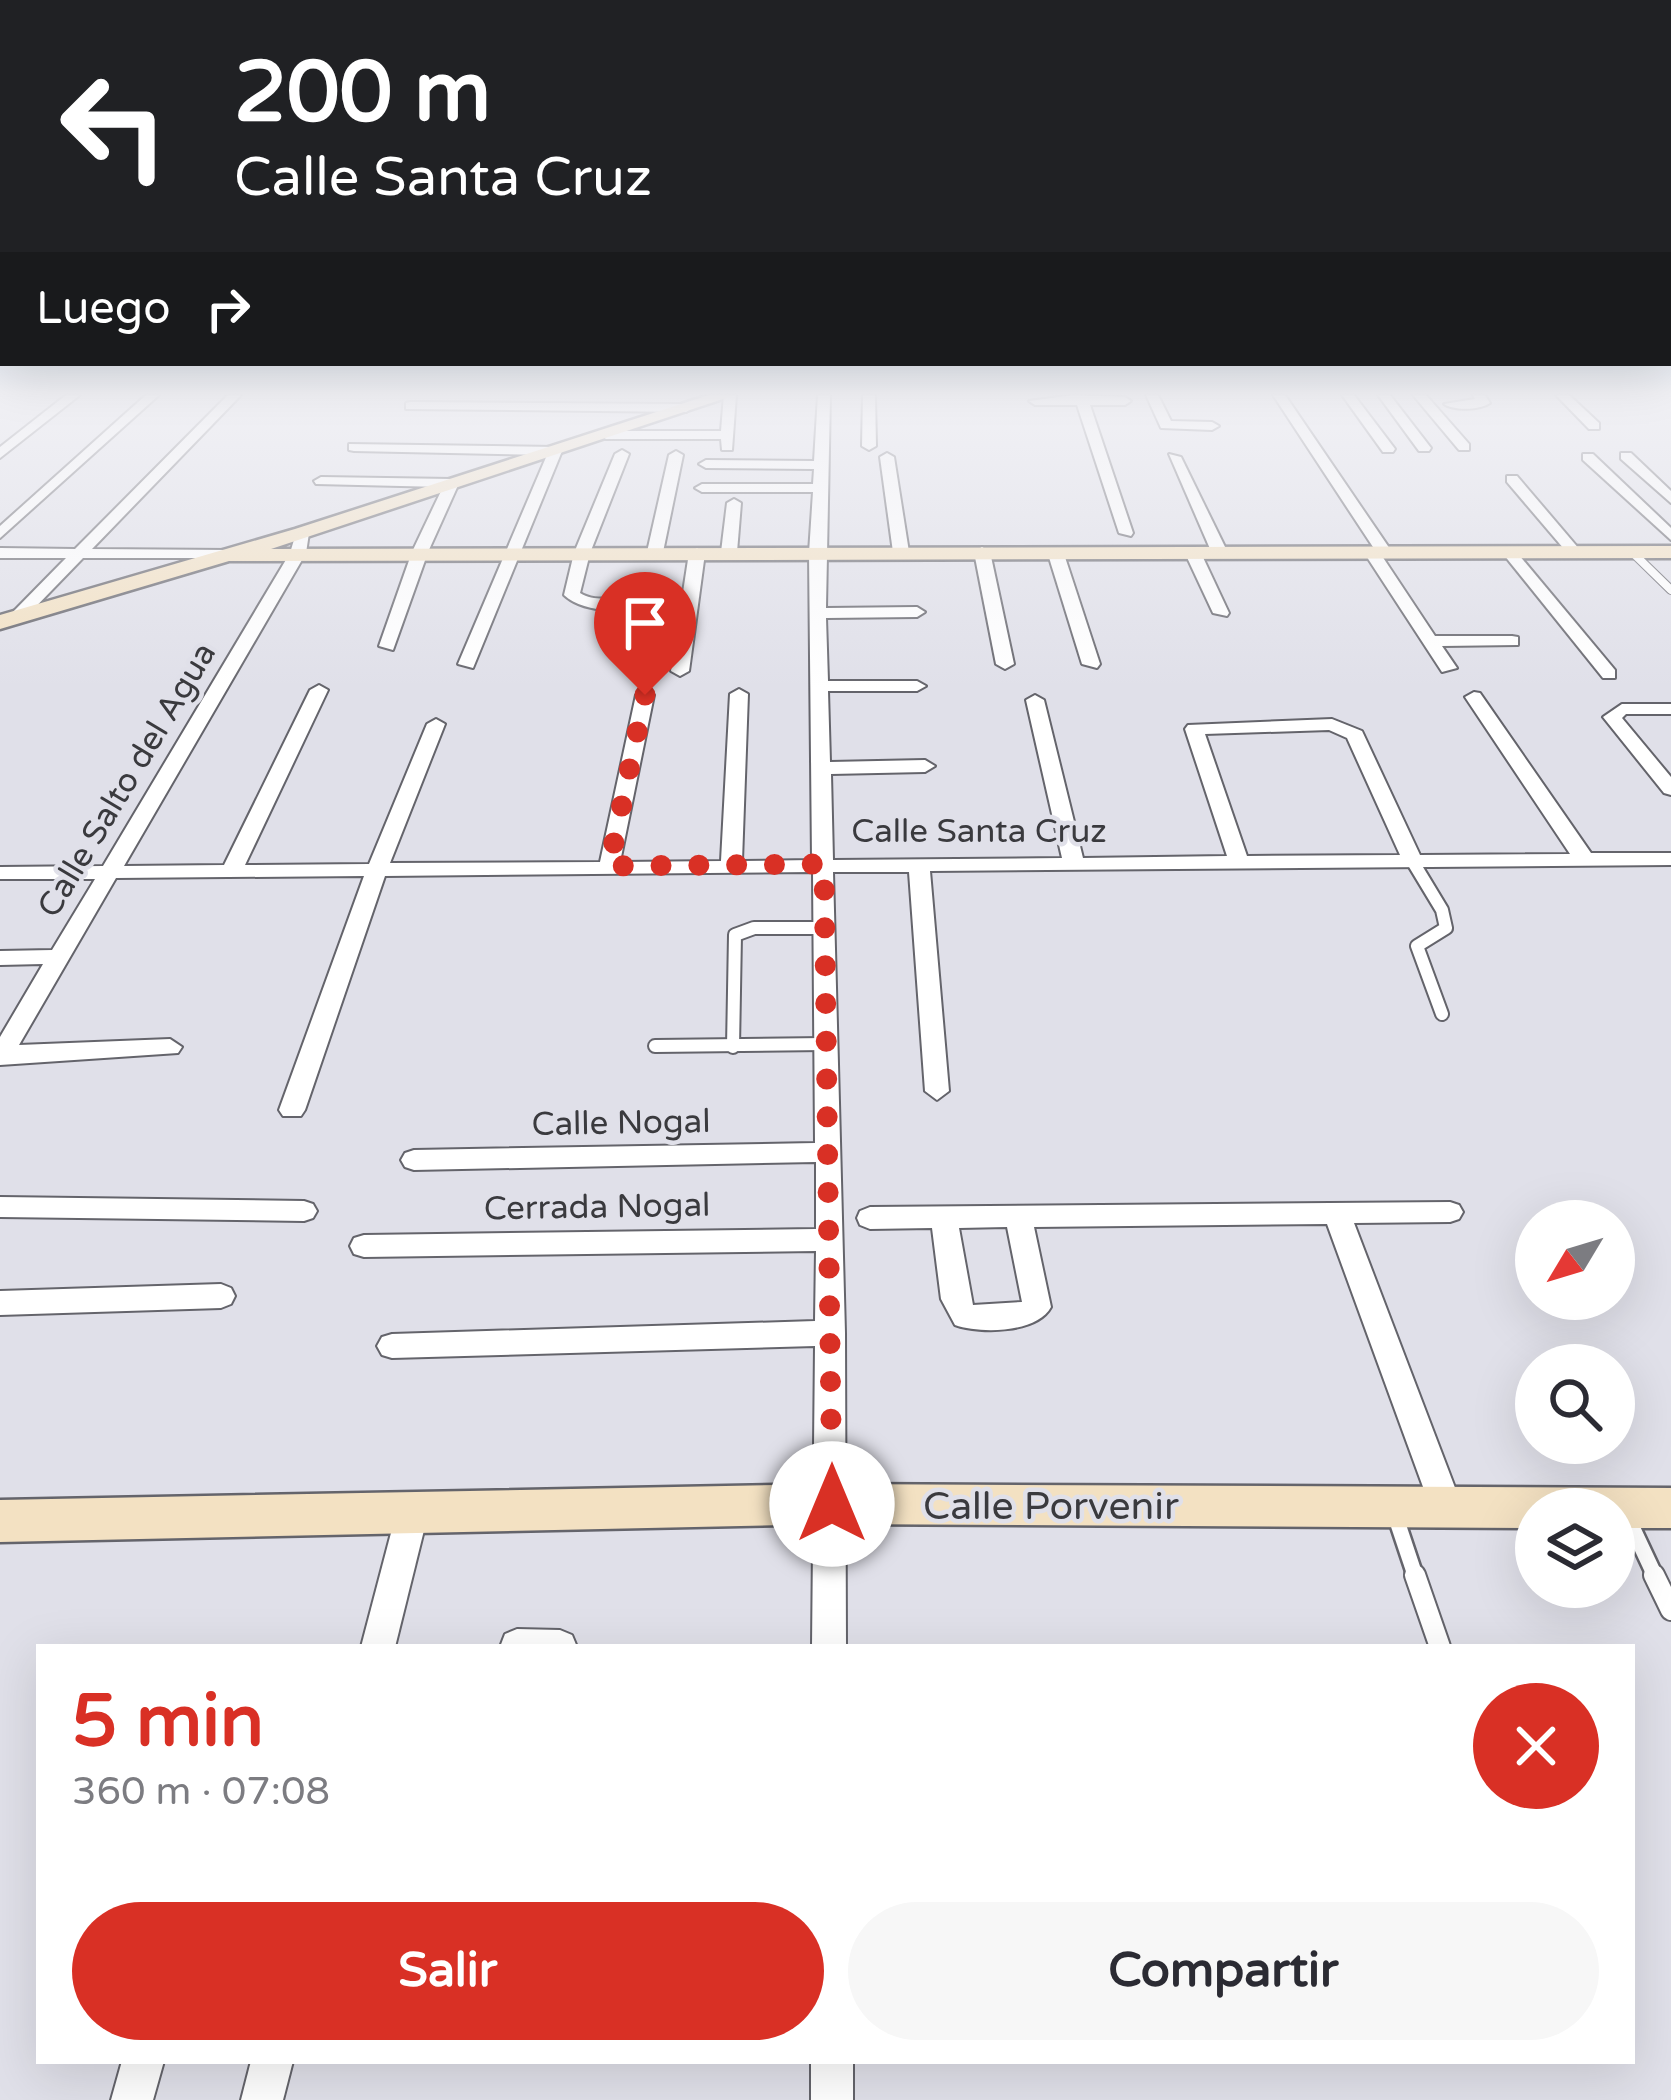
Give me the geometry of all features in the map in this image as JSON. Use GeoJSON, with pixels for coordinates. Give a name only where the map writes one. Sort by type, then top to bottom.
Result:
{"type":"FeatureCollection","features":[{"type":"Feature","properties":{"kind":"street"},"geometry":{"type":"LineString","coordinates":[[0,534],[45,493]]}},
{"type":"Feature","properties":{"kind":"street"},"geometry":{"type":"LineString","coordinates":[[8,620],[140,493]]}},
{"type":"Feature","properties":{"kind":"street"},"geometry":{"type":"LineString","coordinates":[[8,620],[230,555],[300,543],[427,493]]}},
{"type":"Feature","properties":{"kind":"street"},"geometry":{"type":"LineString","coordinates":[[387,646],[447,493]]}},
{"type":"Feature","properties":{"kind":"street"},"geometry":{"type":"LineString","coordinates":[[467,664],[537,493]]}},
{"type":"Feature","properties":{"kind":"street"},"geometry":{"type":"LineString","coordinates":[[606,493],[581,553],[575,600],[632,603]]}},
{"type":"Feature","properties":{"kind":"street"},"geometry":{"type":"LineString","coordinates":[[655,552],[668,493]]}},
{"type":"Feature","properties":{"kind":"street"},"geometry":{"type":"LineString","coordinates":[[817,493],[831,1333],[829,1644]]}},
{"type":"Feature","properties":{"kind":"street"},"geometry":{"type":"LineString","coordinates":[[892,493],[901,552]]}},
{"type":"Feature","properties":{"kind":"street"},"geometry":{"type":"LineString","coordinates":[[1113,493],[1126,532]]}},
{"type":"Feature","properties":{"kind":"street"},"geometry":{"type":"LineString","coordinates":[[1191,493],[1219,550]]}},
{"type":"Feature","properties":{"kind":"street"},"geometry":{"type":"LineString","coordinates":[[1340,493],[1448,668]]}},
{"type":"Feature","properties":{"kind":"street"},"geometry":{"type":"LineString","coordinates":[[1525,493],[1575,553]]}},
{"type":"Feature","properties":{"kind":"street"},"geometry":{"type":"LineString","coordinates":[[1626,493],[1671,536]]}},
{"type":"Feature","properties":{"kind":"street"},"geometry":{"type":"LineString","coordinates":[[729,552],[734,503]]}},
{"type":"Feature","properties":{"kind":"street"},"geometry":{"type":"LineString","coordinates":[[300,543],[420,553],[1671,552]]}},
{"type":"Feature","properties":{"kind":"street","name":"Calle Salto del Agua"},"geometry":{"type":"LineString","coordinates":[[1,1055],[300,543]]}},
{"type":"Feature","properties":{"kind":"street"},"geometry":{"type":"LineString","coordinates":[[1055,551],[1091,664]]}},
{"type":"Feature","properties":{"kind":"street"},"geometry":{"type":"LineString","coordinates":[[1192,551],[1221,613]]}},
{"type":"Feature","properties":{"kind":"street"},"geometry":{"type":"LineString","coordinates":[[982,552],[1005,664]]}},
{"type":"Feature","properties":{"kind":"street"},"geometry":{"type":"LineString","coordinates":[[1510,552],[1610,674]]}},
{"type":"Feature","properties":{"kind":"street"},"geometry":{"type":"LineString","coordinates":[[0,553],[230,555]]}},
{"type":"Feature","properties":{"kind":"street"},"geometry":{"type":"LineString","coordinates":[[680,671],[697,553]]}},
{"type":"Feature","properties":{"kind":"street"},"geometry":{"type":"LineString","coordinates":[[820,613],[917,612]]}},
{"type":"Feature","properties":{"kind":"street"},"geometry":{"type":"LineString","coordinates":[[1430,641],[1512,641]]}},
{"type":"Feature","properties":{"kind":"street"},"geometry":{"type":"LineString","coordinates":[[822,686],[917,686]]}},
{"type":"Feature","properties":{"kind":"street"},"geometry":{"type":"LineString","coordinates":[[232,870],[319,690]]}},
{"type":"Feature","properties":{"kind":"street"},"geometry":{"type":"LineString","coordinates":[[731,865],[739,694]]}},
{"type":"Feature","properties":{"kind":"street"},"geometry":{"type":"LineString","coordinates":[[609,866],[645,695]]}},
{"type":"Feature","properties":{"kind":"street"},"geometry":{"type":"LineString","coordinates":[[1474,697],[1584,859]]}},
{"type":"Feature","properties":{"kind":"street"},"geometry":{"type":"LineString","coordinates":[[1034,700],[1074,864]]}},
{"type":"Feature","properties":{"kind":"street"},"geometry":{"type":"LineString","coordinates":[[1670,788],[1612,717],[1613,712],[1671,709]]}},
{"type":"Feature","properties":{"kind":"street"},"geometry":{"type":"LineString","coordinates":[[292,1110],[377,869],[436,724]]}},
{"type":"Feature","properties":{"kind":"street"},"geometry":{"type":"LineString","coordinates":[[1239,862],[1194,729],[1332,724],[1348,728],[1413,862]]}},
{"type":"Feature","properties":{"kind":"street"},"geometry":{"type":"LineString","coordinates":[[1649,760],[1671,760]]}},
{"type":"Feature","properties":{"kind":"street"},"geometry":{"type":"LineString","coordinates":[[824,768],[925,766]]}},
{"type":"Feature","properties":{"kind":"street","name":"Calle Santa Cruz"},"geometry":{"type":"LineString","coordinates":[[0,872],[1671,859]]}},
{"type":"Feature","properties":{"kind":"street"},"geometry":{"type":"LineString","coordinates":[[919,865],[938,1091]]}},
{"type":"Feature","properties":{"kind":"street"},"geometry":{"type":"LineString","coordinates":[[0,958],[55,957]]}},
{"type":"Feature","properties":{"kind":"street"},"geometry":{"type":"LineString","coordinates":[[1,1055],[170,1047]]}},
{"type":"Feature","properties":{"kind":"street","name":"Calle Nogal"},"geometry":{"type":"LineString","coordinates":[[414,1160],[828,1152]]}},
{"type":"Feature","properties":{"kind":"street"},"geometry":{"type":"LineString","coordinates":[[0,1208],[304,1210]]}},
{"type":"Feature","properties":{"kind":"street"},"geometry":{"type":"LineString","coordinates":[[870,1218],[945,1221],[1450,1212]]}},
{"type":"Feature","properties":{"kind":"street"},"geometry":{"type":"LineString","coordinates":[[1337,1214],[1446,1506]]}},
{"type":"Feature","properties":{"kind":"street"},"geometry":{"type":"LineString","coordinates":[[945,1221],[955,1299],[965,1317],[1027,1314],[1037,1307],[1019,1220]]}},
{"type":"Feature","properties":{"kind":"street","name":"Cerrada Nogal"},"geometry":{"type":"LineString","coordinates":[[364,1246],[830,1240]]}},
{"type":"Feature","properties":{"kind":"street"},"geometry":{"type":"LineString","coordinates":[[0,1303],[221,1296]]}},
{"type":"Feature","properties":{"kind":"street"},"geometry":{"type":"LineString","coordinates":[[392,1346],[831,1333]]}},
{"type":"Feature","properties":{"kind":"street","name":"Calle Porvenir"},"geometry":{"type":"LineString","coordinates":[[0,1521],[832,1504],[1515,1507]]}},
{"type":"Feature","properties":{"kind":"street","name":"Calle Porvenir"},"geometry":{"type":"LineString","coordinates":[[1635,1508],[1671,1508]]}},
{"type":"Feature","properties":{"kind":"street"},"geometry":{"type":"LineString","coordinates":[[379,1644],[412,1514]]}},
{"type":"Feature","properties":{"kind":"street"},"geometry":{"type":"LineString","coordinates":[[132,2100],[142,2064]]}},
{"type":"Feature","properties":{"kind":"street"},"geometry":{"type":"LineString","coordinates":[[262,2100],[271,2064]]}},
{"type":"Feature","properties":{"kind":"street"},"geometry":{"type":"LineString","coordinates":[[832,2064],[832,2100]]}},
{"type":"Feature","properties":{"kind":"lane"},"geometry":{"type":"LineString","coordinates":[[1632,552],[1671,590]]}},
{"type":"Feature","properties":{"kind":"lane"},"geometry":{"type":"LineString","coordinates":[[1413,862],[1442,910],[1446,928],[1417,946],[1442,1014]]}},
{"type":"Feature","properties":{"kind":"lane"},"geometry":{"type":"LineString","coordinates":[[733,1047],[735,935],[754,928],[822,928]]}},
{"type":"Feature","properties":{"kind":"lane"},"geometry":{"type":"LineString","coordinates":[[655,1046],[825,1044]]}},
{"type":"Feature","properties":{"kind":"lane"},"geometry":{"type":"LineString","coordinates":[[1393,1508],[1439,1644]]}},
{"type":"Feature","properties":{"kind":"lane"},"geometry":{"type":"LineString","coordinates":[[1635,1534],[1671,1610]]}},
{"type":"Feature","properties":{"kind":"route"},"geometry":{"type":"LineString","coordinates":[[645,695],[609,866],[824,864],[832,1504]]}}]}
